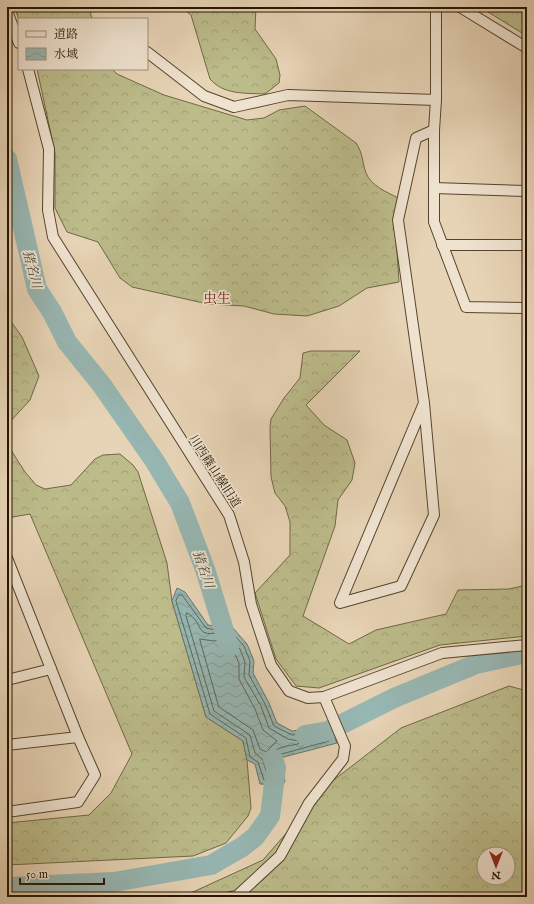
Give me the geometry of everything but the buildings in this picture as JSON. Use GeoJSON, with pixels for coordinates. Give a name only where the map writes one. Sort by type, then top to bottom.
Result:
{"type":"FeatureCollection","features":[{"type":"Feature","properties":{"kind":"street"},"geometry":{"type":"LineString","coordinates":[[436,7],[434,222],[466,307],[527,308]]}},
{"type":"Feature","properties":{"kind":"street"},"geometry":{"type":"LineString","coordinates":[[460,7],[527,48]]}},
{"type":"Feature","properties":{"kind":"street"},"geometry":{"type":"LineString","coordinates":[[7,11],[18,40]]}},
{"type":"Feature","properties":{"kind":"street"},"geometry":{"type":"LineString","coordinates":[[148,53],[204,96],[234,107],[288,95],[436,100]]}},
{"type":"Feature","properties":{"kind":"street","name":"川西篠山線旧道"},"geometry":{"type":"LineString","coordinates":[[28,70],[49,149],[48,210],[53,237],[229,515],[244,562],[251,604],[271,665],[289,691],[308,698],[326,702],[442,653],[527,645]]}},
{"type":"Feature","properties":{"kind":"street"},"geometry":{"type":"LineString","coordinates":[[424,403],[340,603],[401,586],[434,515],[424,403],[398,220],[416,138],[434,130]]}},
{"type":"Feature","properties":{"kind":"street"},"geometry":{"type":"LineString","coordinates":[[434,188],[527,191]]}},
{"type":"Feature","properties":{"kind":"street"},"geometry":{"type":"LineString","coordinates":[[442,245],[527,245]]}},
{"type":"Feature","properties":{"kind":"street"},"geometry":{"type":"LineString","coordinates":[[7,558],[78,737],[95,775],[78,802],[7,812]]}},
{"type":"Feature","properties":{"kind":"street"},"geometry":{"type":"LineString","coordinates":[[7,680],[51,670]]}},
{"type":"Feature","properties":{"kind":"street"},"geometry":{"type":"LineString","coordinates":[[231,897],[237,896],[280,856],[309,802],[343,759],[345,746],[326,702]]}},
{"type":"Feature","properties":{"kind":"street"},"geometry":{"type":"LineString","coordinates":[[7,745],[78,737]]}},
{"type":"Feature","properties":{"kind":"green space"},"geometry":{"type":"Polygon","coordinates":[[[14,7],[89,7],[92,18],[19,18],[14,7]]]}},
{"type":"Feature","properties":{"kind":"green space"},"geometry":{"type":"Polygon","coordinates":[[[181,7],[256,7],[255,29],[276,59],[280,75],[279,83],[265,94],[228,91],[216,84],[210,79],[191,15],[181,7]]]}},
{"type":"Feature","properties":{"kind":"green space"},"geometry":{"type":"Polygon","coordinates":[[[480,7],[527,7],[527,36],[480,7]]]}},
{"type":"Feature","properties":{"kind":"green space"},"geometry":{"type":"Polygon","coordinates":[[[37,70],[113,70],[117,74],[164,95],[247,120],[264,118],[279,110],[305,106],[356,143],[360,150],[368,178],[375,185],[398,198],[395,222],[399,282],[367,288],[339,306],[307,316],[274,314],[244,306],[208,304],[132,287],[120,278],[98,242],[67,232],[55,208],[55,153],[37,70]]]}},
{"type":"Feature","properties":{"kind":"green space"},"geometry":{"type":"Polygon","coordinates":[[[7,316],[22,337],[39,376],[30,400],[7,425],[7,316]]]}},
{"type":"Feature","properties":{"kind":"green space"},"geometry":{"type":"Polygon","coordinates":[[[311,351],[360,351],[306,405],[324,425],[347,440],[355,463],[352,480],[338,500],[335,526],[303,616],[349,644],[376,630],[446,614],[458,590],[509,589],[527,585],[527,636],[440,645],[319,688],[296,686],[276,659],[255,593],[290,555],[290,522],[285,506],[275,493],[271,477],[270,427],[271,419],[284,398],[300,378],[303,353],[311,351]]]}},
{"type":"Feature","properties":{"kind":"green space"},"geometry":{"type":"Polygon","coordinates":[[[7,444],[25,472],[36,485],[45,489],[71,485],[95,459],[103,455],[120,454],[133,465],[138,472],[167,563],[172,601],[206,717],[243,741],[247,760],[251,808],[248,816],[226,843],[193,856],[7,865],[7,823],[89,815],[111,793],[132,754],[30,514],[7,518],[7,444]]]}},
{"type":"Feature","properties":{"kind":"green space"},"geometry":{"type":"Polygon","coordinates":[[[509,686],[527,691],[527,897],[182,897],[263,860],[330,783],[401,728],[509,686]]]}},
{"type":"Feature","properties":{"kind":"water"},"geometry":{"type":"Polygon","coordinates":[[[177,588],[185,592],[208,625],[214,626],[225,619],[247,644],[254,661],[253,673],[269,703],[277,723],[292,731],[329,726],[337,743],[280,758],[285,781],[283,785],[260,784],[255,764],[247,760],[243,741],[206,717],[172,601],[177,588]]]}},
{"type":"Feature","properties":{"kind":"waterway","name":"猪名川"},"geometry":{"type":"LineString","coordinates":[[7,159],[37,289],[52,312],[67,342],[101,384],[154,460],[180,503],[205,569],[229,647]]}},
{"type":"Feature","properties":{"kind":"waterway","name":"猪名川"},"geometry":{"type":"LineString","coordinates":[[305,735],[328,731],[394,698],[476,664],[522,654],[527,655]]}},
{"type":"Feature","properties":{"kind":"waterway"},"geometry":{"type":"LineString","coordinates":[[7,887],[114,882],[211,865],[242,847],[255,837],[270,816],[276,768],[273,759]]}},
{"type":"Feature","properties":{"kind":"district","name":"虫生"},"geometry":{"type":"Point","coordinates":[217,298]}}]}
